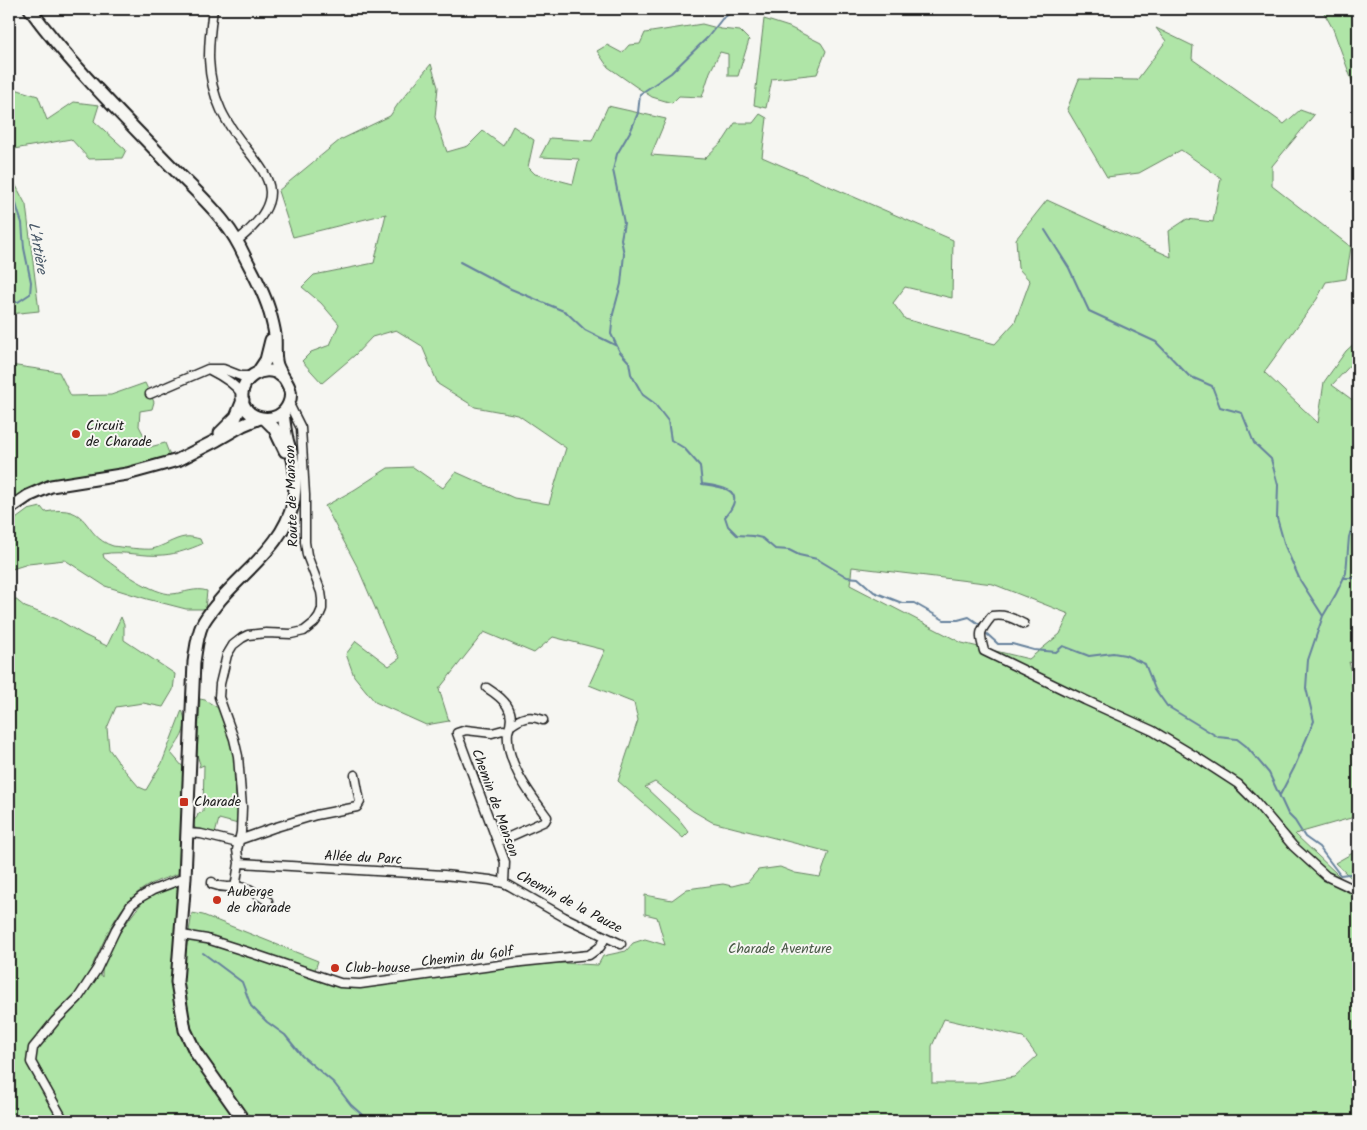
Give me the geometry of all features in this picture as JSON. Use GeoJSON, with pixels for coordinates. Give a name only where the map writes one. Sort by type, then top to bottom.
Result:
{"type":"FeatureCollection","features":[{"type":"Feature","properties":{"kind":"street"},"geometry":{"type":"LineString","coordinates":[[30,9],[84,75],[220,218],[237,241],[270,312],[275,335],[277,365],[290,390],[286,408],[285,430],[294,463],[295,491],[288,520],[268,551],[226,593],[208,615],[197,642],[194,662],[182,935],[177,982],[185,1030],[196,1053],[244,1121]]}},
{"type":"Feature","properties":{"kind":"street"},"geometry":{"type":"LineString","coordinates":[[213,9],[208,42],[208,60],[218,102],[226,120],[264,172],[271,195],[263,214],[237,241]]}},
{"type":"Feature","properties":{"kind":"street"},"geometry":{"type":"LineString","coordinates":[[200,448],[220,434],[236,417],[245,383],[266,360],[270,346],[272,323]]}},
{"type":"Feature","properties":{"kind":"street"},"geometry":{"type":"LineString","coordinates":[[150,394],[208,369],[223,369],[241,376],[272,371],[284,378]]}},
{"type":"Feature","properties":{"kind":"street"},"geometry":{"type":"LineString","coordinates":[[208,369],[236,387],[246,409],[274,428],[295,480]]}},
{"type":"Feature","properties":{"kind":"street"},"geometry":{"type":"LineString","coordinates":[[9,509],[28,496],[51,486],[143,471],[178,460],[243,425],[278,416],[286,408]]}},
{"type":"Feature","properties":{"kind":"street","name":"Route de Manson"},"geometry":{"type":"LineString","coordinates":[[239,842],[242,808],[238,756],[219,697],[227,655],[233,645],[248,635],[266,633],[291,634],[304,631],[320,616],[322,609],[321,592],[307,555],[305,542],[305,495],[300,425],[286,408]]}},
{"type":"Feature","properties":{"kind":"street"},"geometry":{"type":"LineString","coordinates":[[1024,624],[1012,617],[992,616],[980,634],[984,651],[1153,731],[1238,784],[1293,846],[1326,876],[1358,891]]}},
{"type":"Feature","properties":{"kind":"street"},"geometry":{"type":"LineString","coordinates":[[488,688],[506,704],[510,713],[507,740],[513,760],[525,787],[547,817],[545,821],[498,842]]}},
{"type":"Feature","properties":{"kind":"street"},"geometry":{"type":"LineString","coordinates":[[509,729],[520,719],[534,716],[544,720]]}},
{"type":"Feature","properties":{"kind":"street","name":"Chemin de Manson"},"geometry":{"type":"LineString","coordinates":[[504,883],[505,862],[457,733],[466,730],[492,733],[509,729]]}},
{"type":"Feature","properties":{"kind":"street"},"geometry":{"type":"LineString","coordinates":[[187,833],[239,842],[273,828],[316,815],[357,807],[360,802],[355,775]]}},
{"type":"Feature","properties":{"kind":"street"},"geometry":{"type":"LineString","coordinates":[[236,886],[240,863],[237,853],[239,842]]}},
{"type":"Feature","properties":{"kind":"street","name":"Allée du Parc"},"geometry":{"type":"LineString","coordinates":[[240,863],[444,875],[504,883]]}},
{"type":"Feature","properties":{"kind":"street"},"geometry":{"type":"LineString","coordinates":[[64,1121],[31,1062],[33,1048],[55,1021],[78,998],[97,969],[116,929],[131,905],[153,890],[185,878]]}},
{"type":"Feature","properties":{"kind":"street"},"geometry":{"type":"LineString","coordinates":[[212,882],[212,884],[218,886],[229,888],[236,886],[249,889],[268,901]]}},
{"type":"Feature","properties":{"kind":"street","name":"Chemin de la Pauze"},"geometry":{"type":"LineString","coordinates":[[504,883],[564,917],[621,944]]}},
{"type":"Feature","properties":{"kind":"street","name":"Chemin du Golf"},"geometry":{"type":"LineString","coordinates":[[182,935],[208,939],[340,983],[360,984],[520,962],[589,955],[600,947],[606,938]]}},
{"type":"Feature","properties":{"kind":"green space"},"geometry":{"type":"Polygon","coordinates":[[[1322,9],[1358,9],[1358,97],[1333,29],[1322,9]]]}},
{"type":"Feature","properties":{"kind":"green space"},"geometry":{"type":"Polygon","coordinates":[[[764,19],[789,27],[821,43],[826,51],[817,74],[772,79],[766,108],[754,105],[764,19]]]}},
{"type":"Feature","properties":{"kind":"green space"},"geometry":{"type":"Polygon","coordinates":[[[702,24],[740,31],[749,40],[738,76],[728,76],[728,54],[720,52],[710,72],[702,97],[679,96],[672,103],[652,97],[608,67],[597,51],[607,45],[622,53],[629,45],[640,44],[645,33],[702,24]]]}},
{"type":"Feature","properties":{"kind":"green space","name":"Charade Aventure"},"geometry":{"type":"Polygon","coordinates":[[[1156,28],[1193,46],[1192,59],[1284,124],[1300,110],[1314,115],[1272,166],[1272,186],[1351,247],[1346,279],[1326,282],[1317,299],[1264,372],[1318,423],[1324,382],[1346,351],[1358,340],[1358,357],[1332,385],[1358,404],[1358,665],[1349,662],[1358,693],[1358,816],[1295,834],[1358,894],[1358,1121],[9,1121],[9,594],[25,607],[57,619],[107,646],[121,617],[124,624],[124,640],[175,674],[173,690],[163,707],[143,703],[116,707],[107,728],[109,749],[139,787],[146,790],[162,763],[182,710],[185,723],[181,738],[171,753],[183,767],[180,873],[151,884],[131,899],[123,909],[93,964],[102,977],[103,965],[110,950],[142,903],[154,893],[180,885],[184,963],[192,913],[203,915],[318,961],[312,979],[340,987],[524,961],[598,965],[603,956],[626,951],[633,943],[645,939],[665,945],[657,917],[645,914],[645,895],[672,900],[687,889],[723,884],[732,886],[748,882],[758,870],[780,867],[795,873],[820,877],[829,852],[712,822],[693,811],[655,782],[645,787],[678,818],[689,832],[683,838],[618,781],[638,720],[634,703],[589,685],[605,650],[553,637],[534,653],[484,632],[439,689],[449,721],[426,725],[375,702],[354,676],[346,654],[356,641],[389,666],[400,658],[389,640],[358,568],[325,506],[388,468],[413,467],[443,488],[456,472],[514,498],[549,504],[566,448],[518,415],[475,407],[438,384],[422,346],[396,330],[372,337],[355,355],[322,383],[302,361],[311,352],[330,345],[339,324],[321,303],[302,287],[314,275],[374,263],[386,214],[293,237],[278,191],[340,140],[390,116],[431,64],[438,87],[435,117],[447,152],[468,146],[483,131],[503,146],[513,126],[534,140],[528,167],[535,174],[573,184],[579,159],[540,157],[550,138],[592,141],[608,106],[666,119],[651,155],[704,159],[724,140],[735,123],[753,123],[760,114],[767,118],[762,157],[953,240],[952,298],[905,287],[893,303],[905,319],[995,344],[1015,322],[1030,281],[1018,268],[1016,239],[1047,200],[1171,257],[1169,231],[1187,219],[1213,222],[1221,178],[1181,150],[1139,173],[1107,177],[1067,109],[1079,79],[1137,80],[1166,41],[1156,28]],[[852,567],[850,585],[962,643],[1029,659],[1060,634],[1069,614],[993,584],[852,567]],[[944,1019],[932,1046],[932,1083],[977,1083],[1014,1077],[1037,1056],[1023,1037],[944,1019]]]}},
{"type":"Feature","properties":{"kind":"green space"},"geometry":{"type":"Polygon","coordinates":[[[9,63],[15,89],[38,96],[47,120],[74,102],[99,105],[94,121],[126,150],[122,158],[89,159],[71,139],[14,149],[9,157],[9,63]]]}},
{"type":"Feature","properties":{"kind":"green space","name":"Circuit de Charade"},"geometry":{"type":"Polygon","coordinates":[[[9,172],[26,205],[39,311],[10,314],[10,365],[59,372],[71,396],[111,395],[145,383],[154,402],[152,409],[140,411],[139,426],[150,447],[165,443],[170,456],[117,471],[46,481],[9,502],[9,172]]]}},
{"type":"Feature","properties":{"kind":"green space"},"geometry":{"type":"Polygon","coordinates":[[[41,507],[45,512],[60,510],[79,516],[96,535],[113,546],[152,549],[181,538],[200,539],[202,544],[168,554],[103,554],[104,558],[118,569],[155,590],[172,594],[194,590],[207,591],[205,609],[186,609],[105,586],[65,560],[28,564],[9,570],[9,524],[28,510],[41,507]]]}},
{"type":"Feature","properties":{"kind":"green space"},"geometry":{"type":"Polygon","coordinates":[[[200,699],[223,711],[237,768],[234,774],[236,797],[240,807],[238,824],[219,819],[215,834],[198,832],[192,823],[198,814],[203,812],[204,765],[199,767],[197,755],[200,699]]]}},
{"type":"Feature","properties":{"kind":"green space"},"geometry":{"type":"Polygon","coordinates":[[[1358,850],[1358,884],[1335,863],[1358,850]]]}},
{"type":"Feature","properties":{"kind":"waterway"},"geometry":{"type":"LineString","coordinates":[[736,9],[722,19],[708,37],[671,73],[640,94],[638,113],[631,130],[617,154],[613,170],[624,223],[621,239],[624,254],[621,284],[613,314],[611,334],[620,352],[629,362],[631,374],[643,395],[654,403],[668,421],[671,440],[684,448],[700,466],[702,484],[726,489],[734,496],[734,501],[725,517],[728,526],[737,535],[762,538],[775,549],[789,550],[799,555],[817,559],[847,577],[858,578],[874,592],[902,603],[914,603],[944,620],[958,620],[969,617],[979,624]]}},
{"type":"Feature","properties":{"kind":"waterway","name":"L'Artière"},"geometry":{"type":"LineString","coordinates":[[9,186],[15,191],[14,197],[22,223],[24,248],[31,282],[30,294],[18,302],[9,302]]}},
{"type":"Feature","properties":{"kind":"waterway"},"geometry":{"type":"LineString","coordinates":[[1045,230],[1069,268],[1089,311],[1156,342],[1189,376],[1212,386],[1220,407],[1242,413],[1254,443],[1271,459],[1278,485],[1277,518],[1285,546],[1300,580],[1323,616]]}},
{"type":"Feature","properties":{"kind":"waterway"},"geometry":{"type":"LineString","coordinates":[[460,262],[511,289],[566,312],[585,330],[617,346]]}},
{"type":"Feature","properties":{"kind":"waterway"},"geometry":{"type":"LineString","coordinates":[[1280,795],[1314,721],[1306,688],[1308,660],[1323,616],[1346,573],[1349,537],[1358,509]]}},
{"type":"Feature","properties":{"kind":"waterway"},"geometry":{"type":"LineString","coordinates":[[1344,578],[1358,578]]}},
{"type":"Feature","properties":{"kind":"waterway"},"geometry":{"type":"LineString","coordinates":[[987,634],[998,644],[1012,644],[1034,650],[1056,652],[1063,646],[1089,656],[1113,653],[1125,655],[1145,664],[1155,689],[1167,706],[1218,737],[1237,739],[1246,746],[1269,773],[1288,814],[1305,837],[1319,847],[1340,875],[1358,875]]}},
{"type":"Feature","properties":{"kind":"waterway"},"geometry":{"type":"LineString","coordinates":[[203,953],[242,982],[251,1006],[267,1022],[285,1035],[302,1056],[334,1083],[351,1105],[369,1121]]}},
{"type":"Feature","properties":{"kind":"place","name":"Circuit de Charade"},"geometry":{"type":"Point","coordinates":[76,434]}},
{"type":"Feature","properties":{"kind":"place","name":"Charade"},"geometry":{"type":"Point","coordinates":[184,802]}},
{"type":"Feature","properties":{"kind":"place","name":"Auberge de charade"},"geometry":{"type":"Point","coordinates":[217,900]}},
{"type":"Feature","properties":{"kind":"place","name":"Club-house"},"geometry":{"type":"Point","coordinates":[335,968]}}]}
